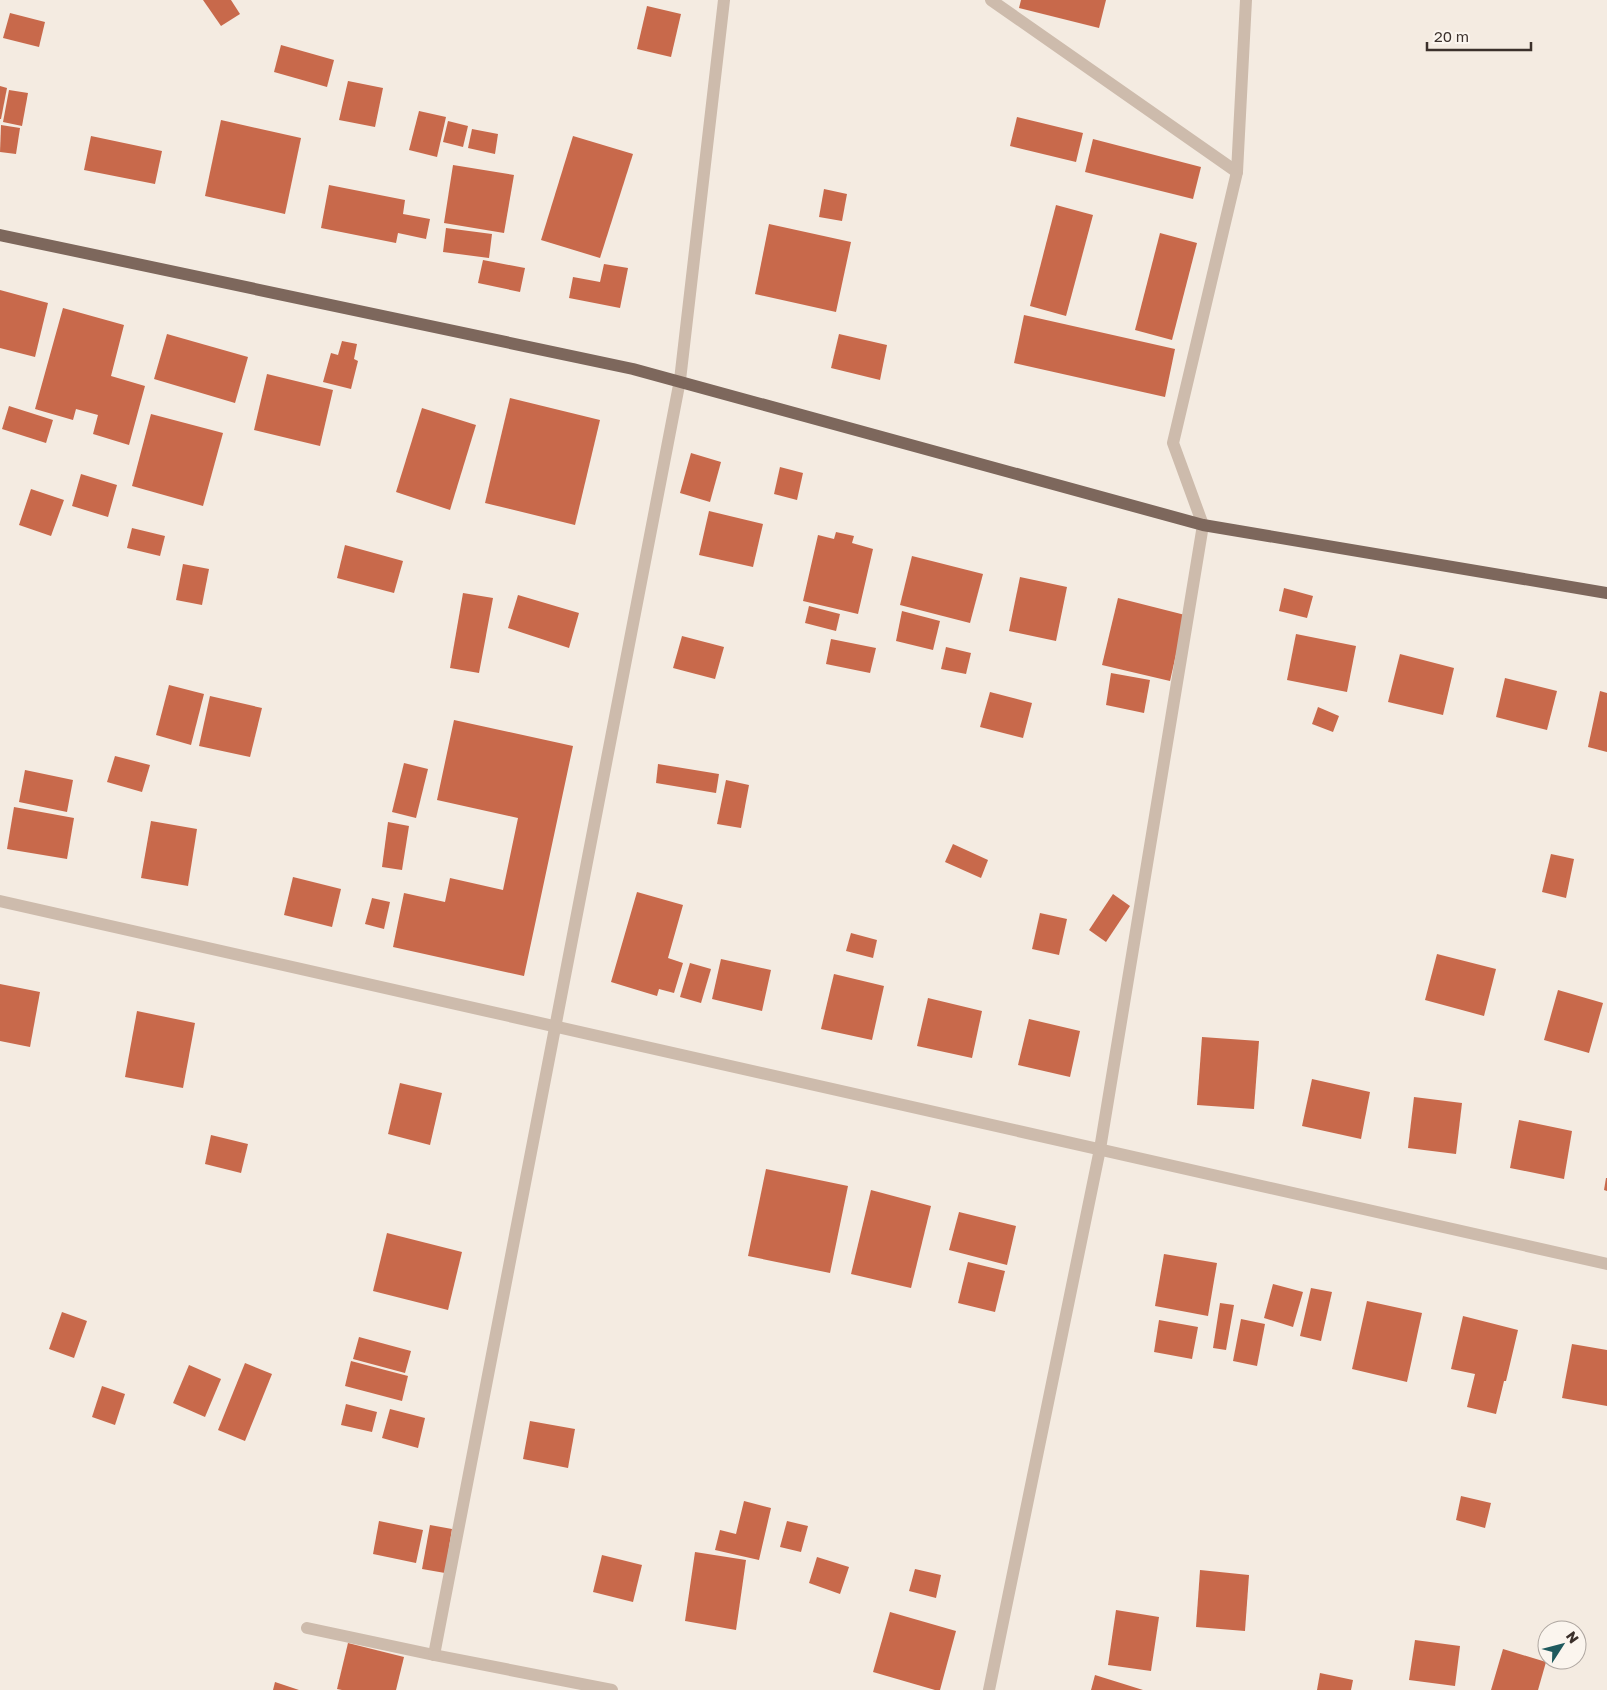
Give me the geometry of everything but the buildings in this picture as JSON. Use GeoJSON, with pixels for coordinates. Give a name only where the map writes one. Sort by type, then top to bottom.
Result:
{"type":"FeatureCollection","features":[{"type":"Feature","properties":{"kind":"main road"},"geometry":{"type":"LineString","coordinates":[[0,235],[633,368],[1203,525],[1607,593]]}},
{"type":"Feature","properties":{"kind":"street"},"geometry":{"type":"LineString","coordinates":[[434,1655],[680,380],[724,0]]}},
{"type":"Feature","properties":{"kind":"street"},"geometry":{"type":"LineString","coordinates":[[991,0],[1237,172]]}},
{"type":"Feature","properties":{"kind":"street"},"geometry":{"type":"LineString","coordinates":[[989,1690],[1100,1149],[1203,525],[1173,443],[1237,172],[1246,0]]}},
{"type":"Feature","properties":{"kind":"street"},"geometry":{"type":"LineString","coordinates":[[0,901],[1607,1264]]}},
{"type":"Feature","properties":{"kind":"street"},"geometry":{"type":"LineString","coordinates":[[307,1628],[612,1690]]}}]}
